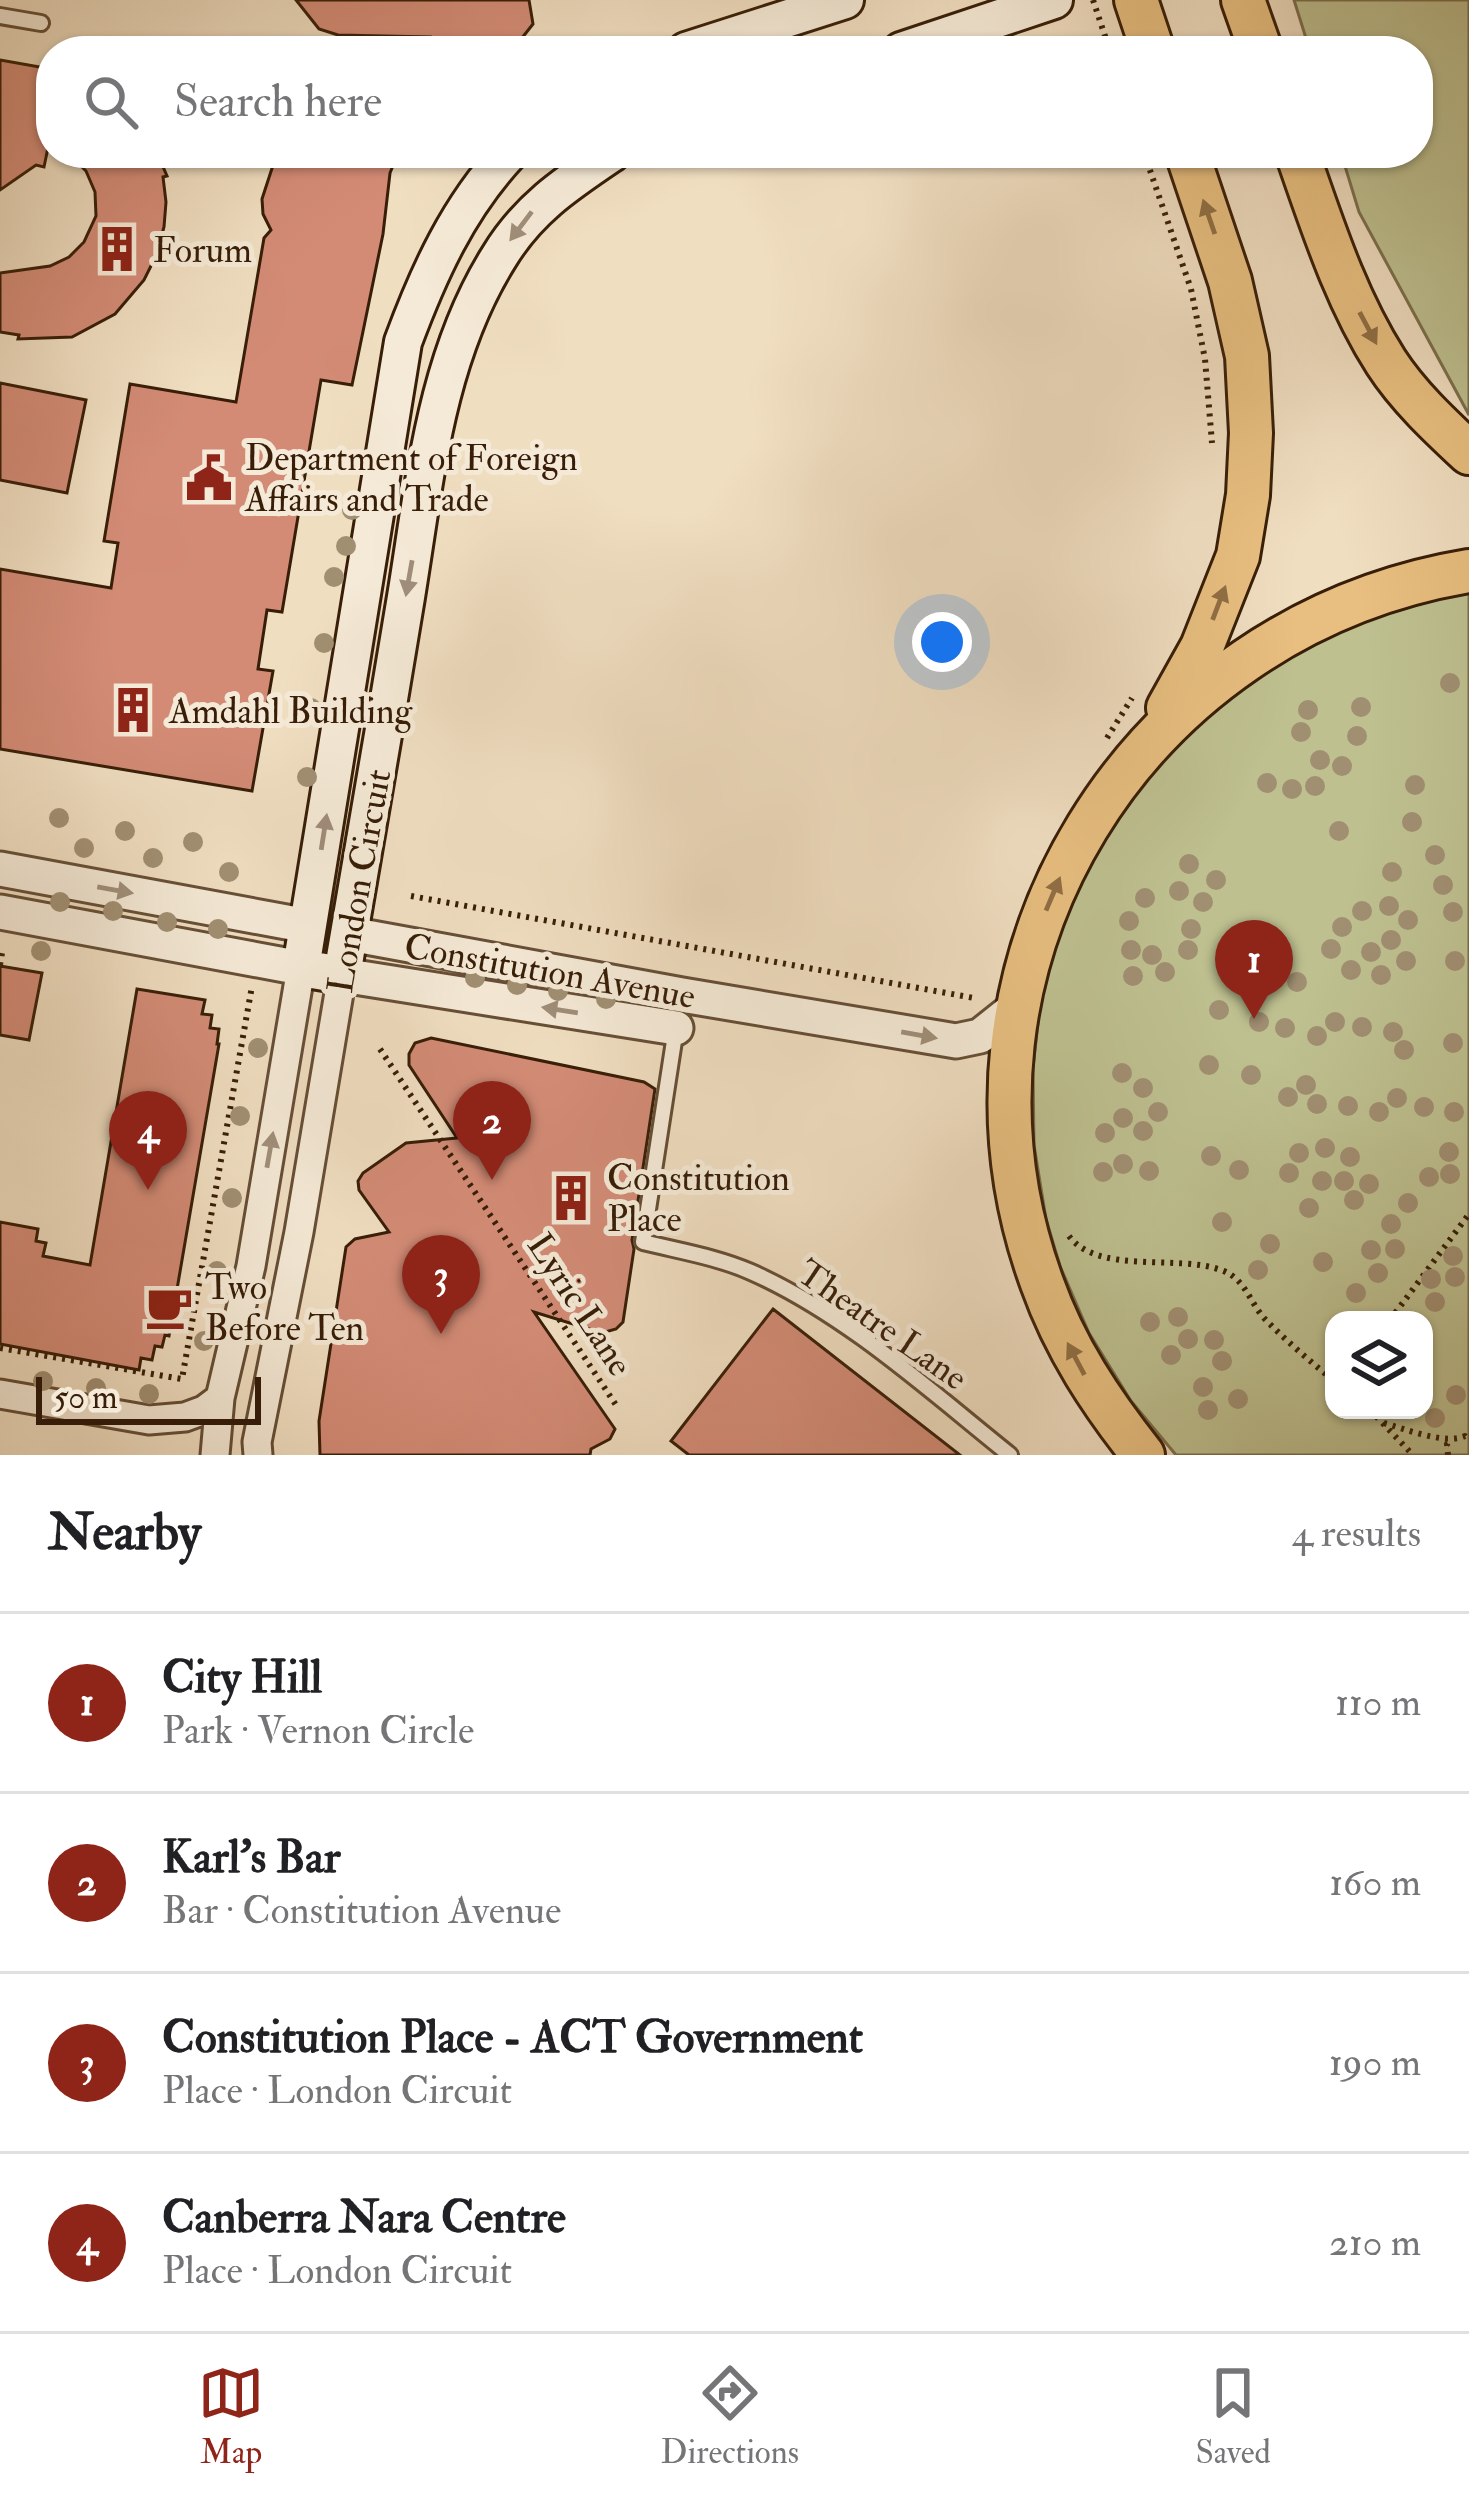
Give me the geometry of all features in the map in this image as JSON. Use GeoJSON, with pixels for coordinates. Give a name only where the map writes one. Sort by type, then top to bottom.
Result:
{"type":"FeatureCollection","features":[{"type":"Feature","properties":{"kind":"highway"},"geometry":{"type":"LineString","coordinates":[[1136,0],[1148,36]]}},
{"type":"Feature","properties":{"kind":"highway"},"geometry":{"type":"LineString","coordinates":[[1243,0],[1256,36]]}},
{"type":"Feature","properties":{"kind":"highway"},"geometry":{"type":"LineString","coordinates":[[1147,745],[1202,647],[1238,556],[1248,495],[1247,356],[1230,281],[1192,168]]}},
{"type":"Feature","properties":{"kind":"highway"},"geometry":{"type":"LineString","coordinates":[[1303,168],[1346,284],[1388,364],[1423,408],[1469,452]]}},
{"type":"Feature","properties":{"kind":"highway"},"geometry":{"type":"LineString","coordinates":[[1143,1455],[1075,1357],[1041,1281],[1026,1231],[1010,1124],[1011,1066],[1019,1006],[1039,929],[1067,862],[1098,808],[1147,745],[1206,688],[1267,645],[1348,604],[1469,571]]}},
{"type":"Feature","properties":{"kind":"main road"},"geometry":{"type":"LineString","coordinates":[[733,36],[845,0]]}},
{"type":"Feature","properties":{"kind":"main road"},"geometry":{"type":"LineString","coordinates":[[947,36],[1054,0]]}},
{"type":"Feature","properties":{"kind":"main road","name":"London Circuit"},"geometry":{"type":"LineString","coordinates":[[301,968],[403,342],[437,258],[495,168]]}},
{"type":"Feature","properties":{"kind":"main road","name":"London Circuit"},"geometry":{"type":"LineString","coordinates":[[342,975],[428,463],[453,351],[500,255],[533,211],[611,168]]}},
{"type":"Feature","properties":{"kind":"main road","name":"Constitution Avenue"},"geometry":{"type":"LineString","coordinates":[[308,926],[350,934]]}},
{"type":"Feature","properties":{"kind":"main road","name":"Constitution Avenue"},"geometry":{"type":"LineString","coordinates":[[301,968],[342,975]]}},
{"type":"Feature","properties":{"kind":"street","name":"Constitution Avenue"},"geometry":{"type":"LineString","coordinates":[[0,869],[308,926]]}},
{"type":"Feature","properties":{"kind":"street","name":"Constitution Avenue"},"geometry":{"type":"LineString","coordinates":[[0,912],[301,968]]}},
{"type":"Feature","properties":{"kind":"street","name":"Constitution Avenue"},"geometry":{"type":"LineString","coordinates":[[350,934],[956,1041],[980,1036],[1019,1006]]}},
{"type":"Feature","properties":{"kind":"street","name":"London Circuit"},"geometry":{"type":"LineString","coordinates":[[214,1455],[220,1398],[250,1265],[301,968]]}},
{"type":"Feature","properties":{"kind":"street","name":"Constitution Avenue"},"geometry":{"type":"LineString","coordinates":[[342,975],[676,1028]]}},
{"type":"Feature","properties":{"kind":"street","name":"London Circuit"},"geometry":{"type":"LineString","coordinates":[[258,1455],[342,975]]}},
{"type":"Feature","properties":{"kind":"street"},"geometry":{"type":"LineString","coordinates":[[0,1394],[149,1420],[185,1417],[220,1398]]}},
{"type":"Feature","properties":{"kind":"lane"},"geometry":{"type":"LineString","coordinates":[[0,16],[41,23]]}},
{"type":"Feature","properties":{"kind":"lane","name":"Theatre Lane"},"geometry":{"type":"LineString","coordinates":[[676,1028],[643,1242],[704,1256],[785,1288],[880,1351],[1010,1455]]}},
{"type":"Feature","properties":{"kind":"path"},"geometry":{"type":"LineString","coordinates":[[1093,0],[1105,36]]}},
{"type":"Feature","properties":{"kind":"path"},"geometry":{"type":"LineString","coordinates":[[1149,168],[1190,290],[1205,359],[1214,458]]}},
{"type":"Feature","properties":{"kind":"path"},"geometry":{"type":"LineString","coordinates":[[1103,745],[1135,694]]}},
{"type":"Feature","properties":{"kind":"path"},"geometry":{"type":"LineString","coordinates":[[411,896],[974,998]]}},
{"type":"Feature","properties":{"kind":"path"},"geometry":{"type":"LineString","coordinates":[[0,965],[2,953]]}},
{"type":"Feature","properties":{"kind":"path"},"geometry":{"type":"LineString","coordinates":[[0,1348],[182,1379],[253,980]]}},
{"type":"Feature","properties":{"kind":"path","name":"Lyric Lane"},"geometry":{"type":"LineString","coordinates":[[380,1049],[618,1408]]}},
{"type":"Feature","properties":{"kind":"path"},"geometry":{"type":"LineString","coordinates":[[1397,1311],[1469,1214]]}},
{"type":"Feature","properties":{"kind":"path"},"geometry":{"type":"LineString","coordinates":[[1066,1228],[1076,1244],[1095,1256],[1193,1264],[1236,1276],[1264,1318],[1325,1374]]}},
{"type":"Feature","properties":{"kind":"path"},"geometry":{"type":"LineString","coordinates":[[1380,1419],[1413,1455]]}},
{"type":"Feature","properties":{"kind":"path"},"geometry":{"type":"LineString","coordinates":[[1384,1423],[1456,1440]]}},
{"type":"Feature","properties":{"kind":"path"},"geometry":{"type":"LineString","coordinates":[[1448,1455],[1447,1444],[1465,1436],[1469,1441]]}},
{"type":"Feature","properties":{"kind":"green space"},"geometry":{"type":"Polygon","coordinates":[[[1294,0],[1469,0],[1469,415],[1359,212],[1346,168],[1433,168],[1433,36],[1305,36],[1294,0]]]}},
{"type":"Feature","properties":{"kind":"green space"},"geometry":{"type":"Polygon","coordinates":[[[1469,590],[1469,1455],[1176,1455],[1131,1401],[1089,1333],[1060,1266],[1046,1219],[1034,1145],[1033,1068],[1040,1004],[1059,933],[1088,865],[1145,777],[1219,701],[1338,628],[1469,590]]]}},
{"type":"Feature","properties":{"kind":"building"},"geometry":{"type":"Polygon","coordinates":[[[296,0],[529,0],[533,24],[524,36],[338,35],[319,29],[296,0]]]}},
{"type":"Feature","properties":{"kind":"building"},"geometry":{"type":"Polygon","coordinates":[[[0,60],[36,66],[36,165],[0,190],[0,60]]]}},
{"type":"Feature","properties":{"kind":"building","name":"Forum"},"geometry":{"type":"Polygon","coordinates":[[[83,168],[164,168],[164,227],[144,280],[115,314],[72,337],[18,339],[19,335],[0,332],[0,273],[50,266],[69,257],[84,242],[96,216],[95,192],[83,168]]]}},
{"type":"Feature","properties":{"kind":"building"},"geometry":{"type":"Polygon","coordinates":[[[272,168],[392,168],[352,385],[321,380],[282,612],[267,610],[258,669],[273,671],[252,791],[0,749],[0,569],[111,588],[118,543],[104,541],[130,384],[236,402],[264,238],[271,230],[262,199],[272,168]]]}},
{"type":"Feature","properties":{"kind":"building"},"geometry":{"type":"Polygon","coordinates":[[[0,383],[86,400],[67,493],[0,480],[0,383]]]}},
{"type":"Feature","properties":{"kind":"building"},"geometry":{"type":"Polygon","coordinates":[[[0,966],[42,973],[29,1040],[0,1035],[0,966]]]}},
{"type":"Feature","properties":{"kind":"building"},"geometry":{"type":"Polygon","coordinates":[[[137,989],[205,1000],[202,1014],[212,1015],[210,1028],[219,1029],[169,1336],[165,1335],[162,1347],[155,1346],[152,1360],[141,1358],[139,1370],[0,1344],[0,1222],[38,1229],[36,1241],[46,1243],[43,1256],[90,1265],[137,989]]]}},
{"type":"Feature","properties":{"kind":"building"},"geometry":{"type":"Polygon","coordinates":[[[431,1038],[644,1082],[655,1089],[623,1322],[602,1333],[534,1312],[615,1429],[590,1455],[320,1455],[319,1421],[346,1247],[355,1239],[389,1232],[359,1190],[358,1181],[406,1143],[457,1138],[409,1065],[415,1043],[431,1038]]]}},
{"type":"Feature","properties":{"kind":"building"},"geometry":{"type":"Polygon","coordinates":[[[773,1309],[960,1455],[689,1455],[671,1441],[773,1309]]]}},
{"type":"Feature","properties":{"kind":"place","name":"Forum"},"geometry":{"type":"Point","coordinates":[117,249]}},
{"type":"Feature","properties":{"kind":"place","name":"Department of Foreign Affairs and Trade"},"geometry":{"type":"Point","coordinates":[209,478]}},
{"type":"Feature","properties":{"kind":"place","name":"Amdahl Building"},"geometry":{"type":"Point","coordinates":[133,710]}},
{"type":"Feature","properties":{"kind":"place","name":"City Hill"},"geometry":{"type":"Point","coordinates":[1254,1019]}},
{"type":"Feature","properties":{"kind":"place","name":"Karl's Bar"},"geometry":{"type":"Point","coordinates":[492,1180]}},
{"type":"Feature","properties":{"kind":"place","name":"Canberra Nara Centre"},"geometry":{"type":"Point","coordinates":[148,1190]}},
{"type":"Feature","properties":{"kind":"place","name":"Constitution Place"},"geometry":{"type":"Point","coordinates":[571,1198]}},
{"type":"Feature","properties":{"kind":"place","name":"Two Before Ten"},"geometry":{"type":"Point","coordinates":[169,1307]}},
{"type":"Feature","properties":{"kind":"place","name":"Constitution Place - ACT Government"},"geometry":{"type":"Point","coordinates":[441,1334]}}]}
